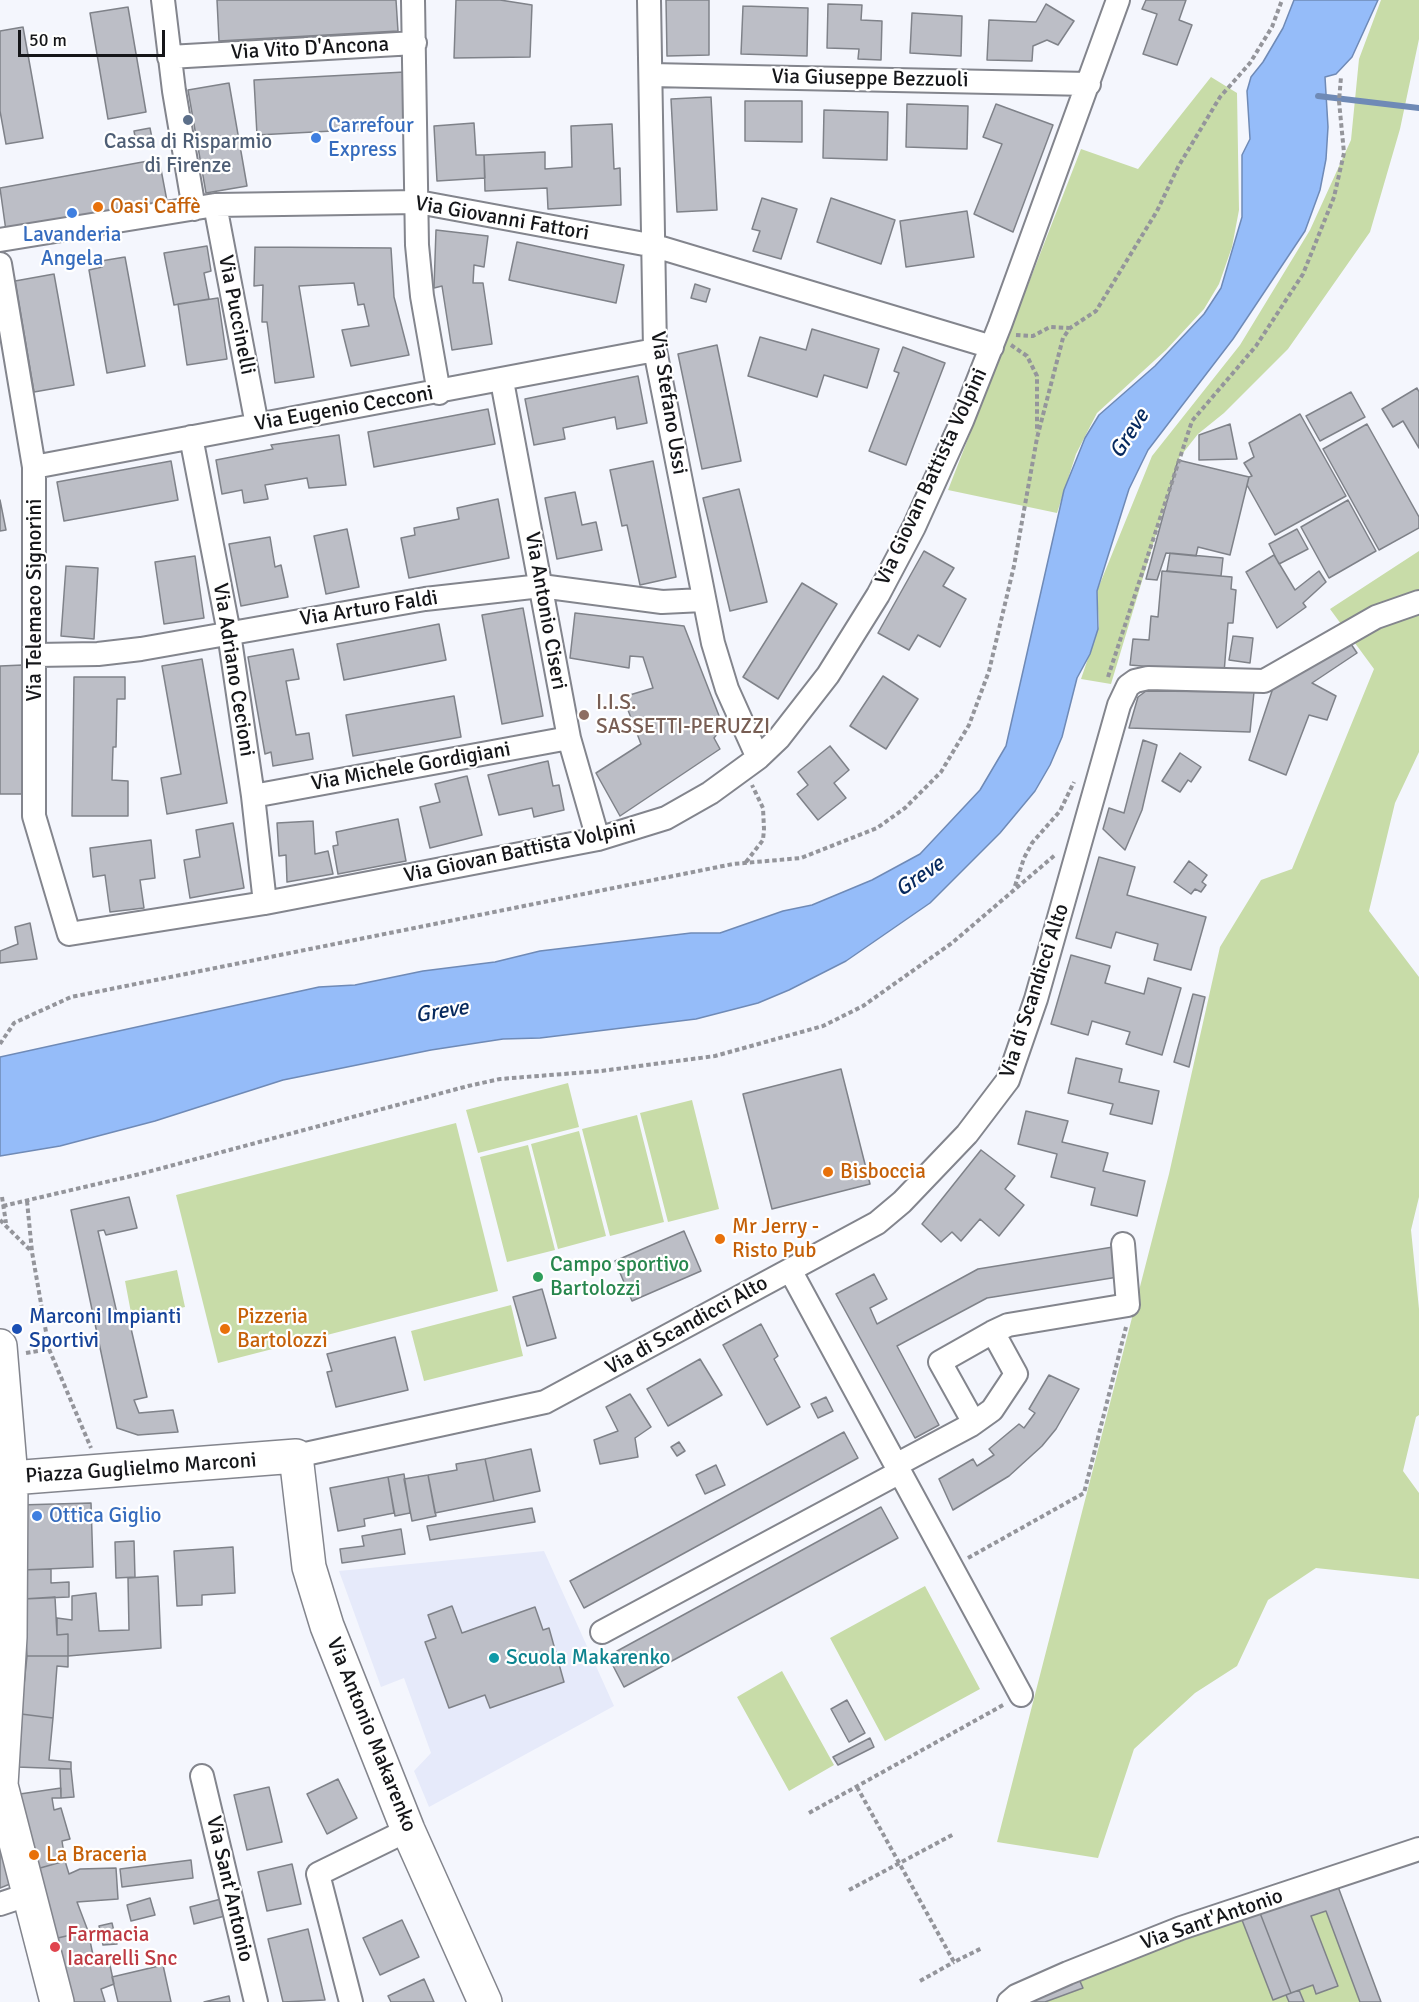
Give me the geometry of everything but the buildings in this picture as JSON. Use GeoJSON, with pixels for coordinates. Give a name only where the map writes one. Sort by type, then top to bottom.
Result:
{"type":"FeatureCollection","features":[{"type":"Feature","properties":{"kind":"street","name":"Via Puccinelli"},"geometry":{"type":"LineString","coordinates":[[162,0],[169,57],[256,425]]}},
{"type":"Feature","properties":{"kind":"street"},"geometry":{"type":"LineString","coordinates":[[413,0],[417,245],[422,296],[439,393]]}},
{"type":"Feature","properties":{"kind":"street","name":"Via Stefano Ussi"},"geometry":{"type":"LineString","coordinates":[[649,0],[655,350],[703,600],[727,689],[751,763]]}},
{"type":"Feature","properties":{"kind":"street","name":"Via Giovan Battista Volpini"},"geometry":{"type":"LineString","coordinates":[[69,934],[265,903],[598,839],[666,818],[710,793],[751,763],[779,738],[828,675],[878,595],[914,527],[994,340],[1118,0]]}},
{"type":"Feature","properties":{"kind":"street","name":"Via Vito D'Ancona"},"geometry":{"type":"LineString","coordinates":[[169,57],[415,43]]}},
{"type":"Feature","properties":{"kind":"street","name":"Via Giuseppe Bezzuoli"},"geometry":{"type":"LineString","coordinates":[[651,75],[1089,84]]}},
{"type":"Feature","properties":{"kind":"street","name":"Via Giovanni Fattori"},"geometry":{"type":"LineString","coordinates":[[0,240],[205,207],[418,202],[655,246],[994,340]]}},
{"type":"Feature","properties":{"kind":"street","name":"Via Telemaco Signorini"},"geometry":{"type":"LineString","coordinates":[[0,264],[34,467],[36,655],[34,816],[69,934]]}},
{"type":"Feature","properties":{"kind":"street","name":"Via Eugenio Cecconi"},"geometry":{"type":"LineString","coordinates":[[34,467],[439,393],[655,350]]}},
{"type":"Feature","properties":{"kind":"street","name":"Via Antonio Ciseri"},"geometry":{"type":"LineString","coordinates":[[502,381],[569,738],[598,839]]}},
{"type":"Feature","properties":{"kind":"street","name":"Via Adriano Cecioni"},"geometry":{"type":"LineString","coordinates":[[191,437],[229,633],[253,796],[265,903]]}},
{"type":"Feature","properties":{"kind":"street","name":"Via Arturo Faldi"},"geometry":{"type":"LineString","coordinates":[[36,655],[98,654],[141,649],[424,598],[541,586],[662,602],[703,600]]}},
{"type":"Feature","properties":{"kind":"street","name":"Via di Scandicci Alto"},"geometry":{"type":"LineString","coordinates":[[296,1456],[545,1402],[877,1223],[889,1214],[938,1165],[996,1099],[1018,1056],[1119,705],[1128,687],[1135,681],[1148,678],[1264,681],[1376,617],[1419,602]]}},
{"type":"Feature","properties":{"kind":"street","name":"Via Michele Gordigiani"},"geometry":{"type":"LineString","coordinates":[[253,796],[569,738]]}},
{"type":"Feature","properties":{"kind":"street"},"geometry":{"type":"LineString","coordinates":[[974,1423],[940,1362],[1008,1325],[1128,1305],[1124,1244]]}},
{"type":"Feature","properties":{"kind":"street"},"geometry":{"type":"LineString","coordinates":[[790,1270],[1021,1695]]}},
{"type":"Feature","properties":{"kind":"street"},"geometry":{"type":"LineString","coordinates":[[602,1632],[898,1469],[992,1410],[1016,1374],[993,1332]]}},
{"type":"Feature","properties":{"kind":"street","name":"Piazza Guglielmo Marconi"},"geometry":{"type":"LineString","coordinates":[[0,1346],[11,1478],[296,1456]]}},
{"type":"Feature","properties":{"kind":"street","name":"Via Antonio Makarenko"},"geometry":{"type":"LineString","coordinates":[[296,1456],[307,1555],[317,1596],[355,1699],[408,1830],[485,2002]]}},
{"type":"Feature","properties":{"kind":"street"},"geometry":{"type":"LineString","coordinates":[[11,1478],[10,1637],[1,1785],[14,1899],[57,2002]]}},
{"type":"Feature","properties":{"kind":"street","name":"Via Sant'Antonio"},"geometry":{"type":"LineString","coordinates":[[202,1776],[256,2002]]}},
{"type":"Feature","properties":{"kind":"street"},"geometry":{"type":"LineString","coordinates":[[351,2002],[318,1874],[408,1830]]}},
{"type":"Feature","properties":{"kind":"street","name":"Via Sant'Antonio"},"geometry":{"type":"LineString","coordinates":[[1009,2002],[1016,1996],[1068,1973],[1181,1928],[1419,1849]]}},
{"type":"Feature","properties":{"kind":"path"},"geometry":{"type":"LineString","coordinates":[[0,1044],[14,1023],[71,998],[746,863],[801,858],[877,828],[905,808],[941,772],[969,725],[989,671],[1014,566],[1038,438],[1063,338],[1070,328],[1096,311],[1157,211],[1178,166],[1220,97],[1250,63],[1272,27],[1282,0]]}},
{"type":"Feature","properties":{"kind":"path"},"geometry":{"type":"LineString","coordinates":[[1104,687],[1192,421],[1256,346],[1303,274],[1334,197],[1344,153],[1339,99],[1341,77]]}},
{"type":"Feature","properties":{"kind":"path"},"geometry":{"type":"LineString","coordinates":[[994,340],[1033,336],[1050,327],[1070,328]]}},
{"type":"Feature","properties":{"kind":"path"},"geometry":{"type":"LineString","coordinates":[[994,340],[1027,356],[1037,376],[1038,438]]}},
{"type":"Feature","properties":{"kind":"path"},"geometry":{"type":"LineString","coordinates":[[746,863],[763,840],[764,829],[763,808],[751,763]]}},
{"type":"Feature","properties":{"kind":"path"},"geometry":{"type":"LineString","coordinates":[[1015,887],[1028,850],[1060,811],[1076,777]]}},
{"type":"Feature","properties":{"kind":"path"},"geometry":{"type":"LineString","coordinates":[[3,1206],[140,1174],[468,1086],[500,1079],[622,1069],[715,1056],[823,1026],[863,1006],[952,943],[1051,857],[1080,844]]}},
{"type":"Feature","properties":{"kind":"path"},"geometry":{"type":"LineString","coordinates":[[2,1197],[6,1224]]}},
{"type":"Feature","properties":{"kind":"path"},"geometry":{"type":"LineString","coordinates":[[27,1201],[32,1252],[49,1349],[91,1447],[93,1471]]}},
{"type":"Feature","properties":{"kind":"path"},"geometry":{"type":"LineString","coordinates":[[0,1220],[32,1252]]}},
{"type":"Feature","properties":{"kind":"path"},"geometry":{"type":"LineString","coordinates":[[952,1567],[1084,1493],[1127,1321],[1128,1305]]}},
{"type":"Feature","properties":{"kind":"path"},"geometry":{"type":"LineString","coordinates":[[809,1813],[1021,1695]]}},
{"type":"Feature","properties":{"kind":"path"},"geometry":{"type":"LineString","coordinates":[[857,1787],[954,1962]]}},
{"type":"Feature","properties":{"kind":"path"},"geometry":{"type":"LineString","coordinates":[[849,1890],[954,1834]]}},
{"type":"Feature","properties":{"kind":"path"},"geometry":{"type":"LineString","coordinates":[[920,1981],[982,1948]]}},
{"type":"Feature","properties":{"kind":"shaded area"},"geometry":{"type":"Polygon","coordinates":[[[544,1551],[614,1706],[429,1807],[414,1771],[431,1753],[404,1678],[381,1687],[339,1571],[544,1551]]]}},
{"type":"Feature","properties":{"kind":"green space"},"geometry":{"type":"Polygon","coordinates":[[[1381,0],[1419,0],[1419,39],[1400,129],[1370,232],[1288,349],[1224,413],[1198,434],[1179,458],[1111,684],[1081,679],[1099,626],[1097,591],[1152,456],[1240,345],[1310,230],[1351,140],[1359,59],[1381,0]]]}},
{"type":"Feature","properties":{"kind":"green space"},"geometry":{"type":"Polygon","coordinates":[[[1211,77],[1237,93],[1239,210],[1232,247],[1219,284],[1204,309],[1166,350],[1097,413],[1076,454],[1057,513],[948,490],[1081,149],[1138,169],[1211,77]]]}},
{"type":"Feature","properties":{"kind":"green space"},"geometry":{"type":"Polygon","coordinates":[[[1419,551],[1419,752],[1395,803],[1369,911],[1419,977],[1419,1197],[1411,1230],[1419,1309],[1419,1415],[1416,1417],[1403,1471],[1419,1493],[1419,1579],[1316,1568],[1268,1600],[1237,1666],[1195,1693],[1134,1749],[1098,1858],[997,1842],[1169,1174],[1220,947],[1261,880],[1292,869],[1374,669],[1330,609],[1419,551]]]}},
{"type":"Feature","properties":{"kind":"green space"},"geometry":{"type":"Polygon","coordinates":[[[568,1083],[579,1127],[478,1153],[466,1110],[568,1083]]]}},
{"type":"Feature","properties":{"kind":"green space"},"geometry":{"type":"Polygon","coordinates":[[[692,1100],[719,1209],[668,1222],[640,1113],[692,1100]]]}},
{"type":"Feature","properties":{"kind":"green space"},"geometry":{"type":"Polygon","coordinates":[[[637,1115],[664,1222],[610,1236],[582,1129],[637,1115]]]}},
{"type":"Feature","properties":{"kind":"green space"},"geometry":{"type":"Polygon","coordinates":[[[456,1123],[498,1291],[218,1363],[176,1195],[456,1123]]]}},
{"type":"Feature","properties":{"kind":"green space"},"geometry":{"type":"Polygon","coordinates":[[[579,1131],[606,1236],[558,1249],[531,1144],[579,1131]]]}},
{"type":"Feature","properties":{"kind":"green space"},"geometry":{"type":"Polygon","coordinates":[[[528,1145],[555,1250],[507,1262],[480,1157],[528,1145]]]}},
{"type":"Feature","properties":{"kind":"green space"},"geometry":{"type":"Polygon","coordinates":[[[177,1270],[185,1307],[132,1318],[125,1281],[177,1270]]]}},
{"type":"Feature","properties":{"kind":"green space"},"geometry":{"type":"Polygon","coordinates":[[[511,1305],[523,1356],[424,1381],[411,1331],[511,1305]]]}},
{"type":"Feature","properties":{"kind":"green space"},"geometry":{"type":"Polygon","coordinates":[[[925,1586],[980,1689],[885,1741],[830,1638],[925,1586]]]}},
{"type":"Feature","properties":{"kind":"green space"},"geometry":{"type":"Polygon","coordinates":[[[782,1671],[834,1765],[789,1791],[737,1697],[782,1671]]]}},
{"type":"Feature","properties":{"kind":"green space"},"geometry":{"type":"Polygon","coordinates":[[[1337,1884],[1381,2002],[1034,2002],[1049,1990],[1337,1884]]]}},
{"type":"Feature","properties":{"kind":"water","name":"Greve"},"geometry":{"type":"Polygon","coordinates":[[[1294,0],[1378,0],[1352,57],[1336,74],[1325,77],[1328,127],[1326,159],[1320,190],[1305,231],[1233,339],[1148,450],[1129,489],[1097,591],[1098,629],[1090,654],[1077,678],[1062,737],[1050,765],[1035,791],[1000,833],[930,903],[846,961],[758,1003],[696,1019],[540,1038],[503,1039],[431,1050],[283,1080],[155,1121],[60,1146],[0,1156],[0,1057],[319,987],[355,985],[423,971],[495,962],[540,951],[691,933],[720,933],[783,911],[812,905],[872,880],[920,854],[980,790],[1006,746],[1064,490],[1085,438],[1099,415],[1155,366],[1204,314],[1221,288],[1242,217],[1242,155],[1250,139],[1247,91],[1251,77],[1263,62],[1283,28],[1294,0]]]}},
{"type":"Feature","properties":{"kind":"waterway"},"geometry":{"type":"LineString","coordinates":[[1318,96],[1419,108]]}},
{"type":"Feature","properties":{"kind":"place","name":"Cassa di Risparmio di Firenze"},"geometry":{"type":"Point","coordinates":[188,120]}},
{"type":"Feature","properties":{"kind":"place","name":"Carrefour Express"},"geometry":{"type":"Point","coordinates":[316,138]}},
{"type":"Feature","properties":{"kind":"place","name":"Oasi Caffè"},"geometry":{"type":"Point","coordinates":[98,207]}},
{"type":"Feature","properties":{"kind":"place","name":"Lavanderia Angela"},"geometry":{"type":"Point","coordinates":[72,213]}},
{"type":"Feature","properties":{"kind":"place","name":"I.I.S. SASSETTI-PERUZZI"},"geometry":{"type":"Point","coordinates":[584,715]}},
{"type":"Feature","properties":{"kind":"place","name":"Bisboccia"},"geometry":{"type":"Point","coordinates":[828,1172]}},
{"type":"Feature","properties":{"kind":"place","name":"Mr Jerry - Risto Pub"},"geometry":{"type":"Point","coordinates":[720,1239]}},
{"type":"Feature","properties":{"kind":"place","name":"Campo sportivo Bartolozzi"},"geometry":{"type":"Point","coordinates":[538,1277]}},
{"type":"Feature","properties":{"kind":"place","name":"Marconi Impianti Sportivi"},"geometry":{"type":"Point","coordinates":[17,1329]}},
{"type":"Feature","properties":{"kind":"place","name":"Pizzeria Bartolozzi"},"geometry":{"type":"Point","coordinates":[225,1329]}},
{"type":"Feature","properties":{"kind":"place","name":"Ottica Giglio"},"geometry":{"type":"Point","coordinates":[37,1516]}},
{"type":"Feature","properties":{"kind":"place","name":"Scuola Makarenko"},"geometry":{"type":"Point","coordinates":[494,1658]}},
{"type":"Feature","properties":{"kind":"place","name":"La Braceria"},"geometry":{"type":"Point","coordinates":[34,1855]}},
{"type":"Feature","properties":{"kind":"place","name":"Farmacia Iacarelli Snc"},"geometry":{"type":"Point","coordinates":[55,1947]}}]}
